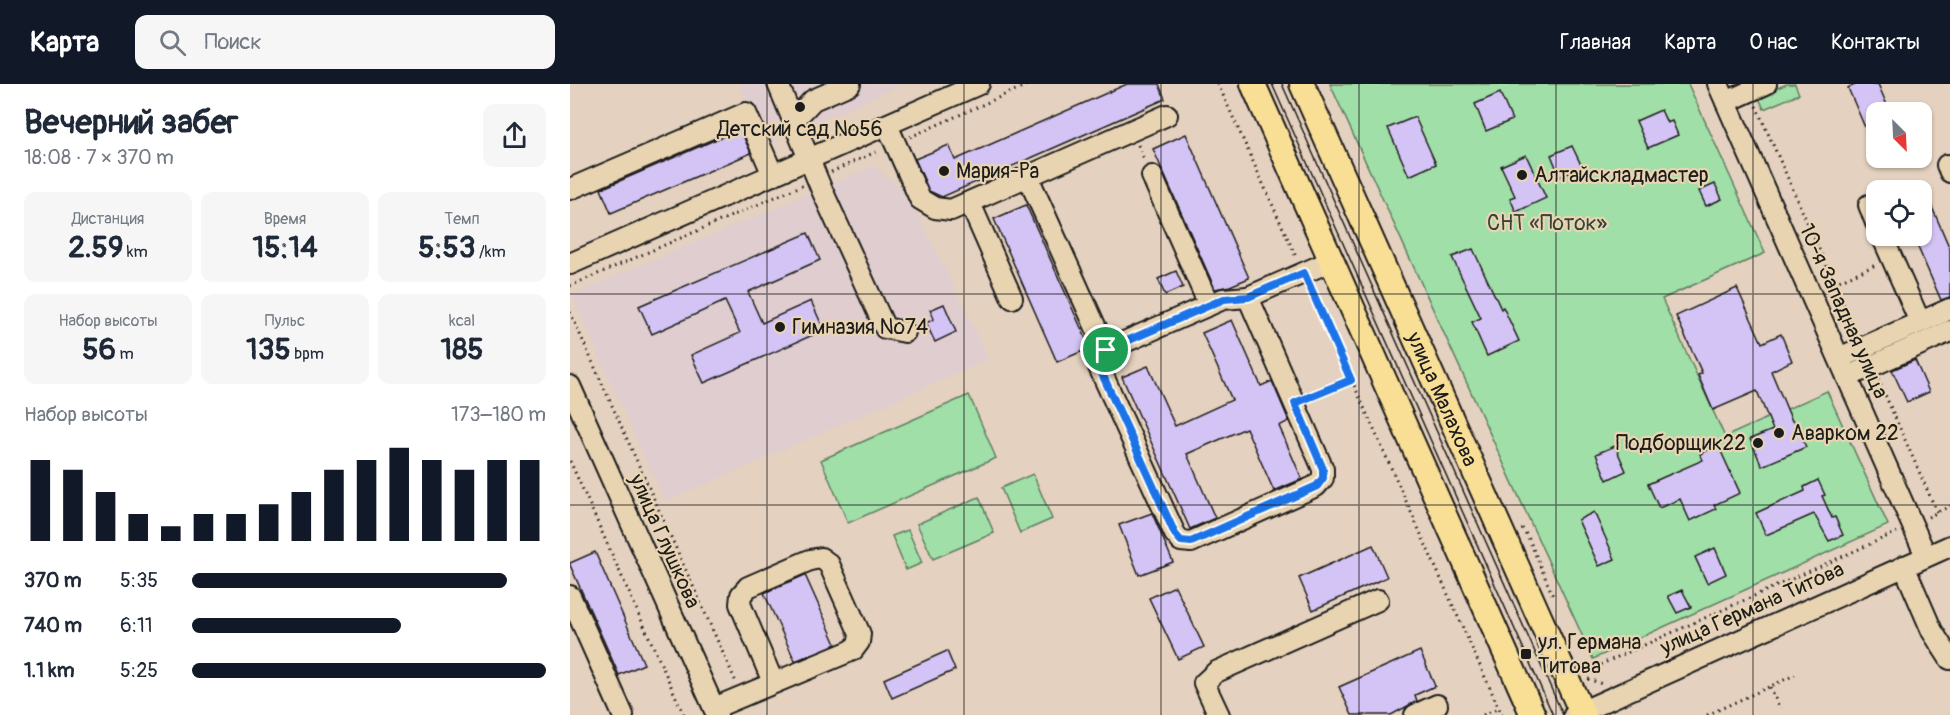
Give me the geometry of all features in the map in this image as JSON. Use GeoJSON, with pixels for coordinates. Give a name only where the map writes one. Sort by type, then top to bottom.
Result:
{"type":"FeatureCollection","features":[{"type":"Feature","properties":{"kind":"main road"},"geometry":{"type":"LineString","coordinates":[[1253,84],[1533,715]]}},
{"type":"Feature","properties":{"kind":"main road","name":"улица Малахова"},"geometry":{"type":"LineString","coordinates":[[1302,84],[1579,714]]}},
{"type":"Feature","properties":{"kind":"street"},"geometry":{"type":"LineString","coordinates":[[778,84],[885,328],[905,333]]}},
{"type":"Feature","properties":{"kind":"street"},"geometry":{"type":"LineString","coordinates":[[794,120],[813,100],[850,84]]}},
{"type":"Feature","properties":{"kind":"street"},"geometry":{"type":"LineString","coordinates":[[570,264],[979,84]]}},
{"type":"Feature","properties":{"kind":"street"},"geometry":{"type":"LineString","coordinates":[[1722,93],[1757,88]]}},
{"type":"Feature","properties":{"kind":"street","name":"10-я Западная улица"},"geometry":{"type":"LineString","coordinates":[[1722,93],[1926,556]]}},
{"type":"Feature","properties":{"kind":"street"},"geometry":{"type":"LineString","coordinates":[[570,189],[746,114],[772,175]]}},
{"type":"Feature","properties":{"kind":"street"},"geometry":{"type":"LineString","coordinates":[[887,125],[920,199],[935,208],[951,210],[1167,115]]}},
{"type":"Feature","properties":{"kind":"street"},"geometry":{"type":"LineString","coordinates":[[1152,176],[1209,305]]}},
{"type":"Feature","properties":{"kind":"street"},"geometry":{"type":"LineString","coordinates":[[1028,177],[1106,350]]}},
{"type":"Feature","properties":{"kind":"street"},"geometry":{"type":"LineString","coordinates":[[970,203],[1012,298]]}},
{"type":"Feature","properties":{"kind":"street"},"geometry":{"type":"LineString","coordinates":[[1887,246],[1920,322]]}},
{"type":"Feature","properties":{"kind":"street"},"geometry":{"type":"LineString","coordinates":[[1248,297],[1323,469],[1323,478],[1317,486],[1191,542],[1181,541],[1175,534],[1099,367],[1100,358],[1106,350],[1209,305],[1224,299],[1248,297],[1331,261]]}},
{"type":"Feature","properties":{"kind":"street"},"geometry":{"type":"LineString","coordinates":[[1839,358],[1950,309]]}},
{"type":"Feature","properties":{"kind":"street"},"geometry":{"type":"LineString","coordinates":[[1847,377],[1950,331]]}},
{"type":"Feature","properties":{"kind":"street","name":"улица Глушкова"},"geometry":{"type":"LineString","coordinates":[[570,386],[715,711]]}},
{"type":"Feature","properties":{"kind":"street","name":"улица Германа Титова"},"geometry":{"type":"LineString","coordinates":[[1579,714],[1950,546]]}},
{"type":"Feature","properties":{"kind":"street"},"geometry":{"type":"LineString","coordinates":[[715,711],[742,695],[853,650],[859,642],[860,634],[829,564],[821,558],[810,560],[748,587],[741,595],[740,604],[773,682]]}},
{"type":"Feature","properties":{"kind":"street"},"geometry":{"type":"LineString","coordinates":[[1904,566],[1932,631],[1950,659]]}},
{"type":"Feature","properties":{"kind":"street"},"geometry":{"type":"LineString","coordinates":[[570,596],[623,715]]}},
{"type":"Feature","properties":{"kind":"street"},"geometry":{"type":"LineString","coordinates":[[1220,715],[1204,683],[1216,672],[1378,600]]}},
{"type":"Feature","properties":{"kind":"street"},"geometry":{"type":"LineString","coordinates":[[1415,715],[1437,705]]}},
{"type":"Feature","properties":{"kind":"path"},"geometry":{"type":"LineString","coordinates":[[1218,84],[1502,715]]}},
{"type":"Feature","properties":{"kind":"path"},"geometry":{"type":"LineString","coordinates":[[1757,88],[1834,284],[1863,348]]}},
{"type":"Feature","properties":{"kind":"path"},"geometry":{"type":"LineString","coordinates":[[1132,131],[1152,176]]}},
{"type":"Feature","properties":{"kind":"path"},"geometry":{"type":"LineString","coordinates":[[1834,284],[1892,258]]}},
{"type":"Feature","properties":{"kind":"path"},"geometry":{"type":"LineString","coordinates":[[570,312],[742,695]]}},
{"type":"Feature","properties":{"kind":"path"},"geometry":{"type":"LineString","coordinates":[[1872,366],[1936,512]]}},
{"type":"Feature","properties":{"kind":"path"},"geometry":{"type":"LineString","coordinates":[[1295,403],[1351,380]]}},
{"type":"Feature","properties":{"kind":"path"},"geometry":{"type":"LineString","coordinates":[[570,461],[684,715]]}},
{"type":"Feature","properties":{"kind":"path"},"geometry":{"type":"LineString","coordinates":[[1921,521],[1950,506]]}},
{"type":"Feature","properties":{"kind":"path"},"geometry":{"type":"LineString","coordinates":[[1584,672],[1899,531]]}},
{"type":"Feature","properties":{"kind":"path"},"geometry":{"type":"LineString","coordinates":[[1707,715],[1795,675]]}},
{"type":"Feature","properties":{"kind":"path"},"geometry":{"type":"LineString","coordinates":[[1587,678],[1603,684]]}},
{"type":"Feature","properties":{"kind":"path"},"geometry":{"type":"LineString","coordinates":[[1770,687],[1780,709]]}},
{"type":"Feature","properties":{"kind":"path"},"geometry":{"type":"LineString","coordinates":[[1483,715],[1499,708]]}},
{"type":"Feature","properties":{"kind":"shaded area","name":"Детский сад №56"},"geometry":{"type":"Polygon","coordinates":[[[739,84],[903,84],[766,146],[739,84]]]}},
{"type":"Feature","properties":{"kind":"shaded area","name":"Гимназия №74"},"geometry":{"type":"Polygon","coordinates":[[[873,166],[907,192],[989,359],[665,502],[571,295],[873,166]]]}},
{"type":"Feature","properties":{"kind":"green space","name":"СНТ «Поток»"},"geometry":{"type":"Polygon","coordinates":[[[1330,84],[1688,84],[1765,253],[1662,299],[1725,437],[1827,391],[1888,525],[1593,659],[1330,84]]]}},
{"type":"Feature","properties":{"kind":"green space"},"geometry":{"type":"Polygon","coordinates":[[[1787,84],[1795,84],[1799,94],[1764,109],[1758,96],[1787,84]]]}},
{"type":"Feature","properties":{"kind":"green space"},"geometry":{"type":"Polygon","coordinates":[[[969,395],[996,458],[848,523],[821,460],[969,395]]]}},
{"type":"Feature","properties":{"kind":"green space"},"geometry":{"type":"Polygon","coordinates":[[[1033,474],[1052,519],[1020,533],[1001,488],[1033,474]]]}},
{"type":"Feature","properties":{"kind":"green space"},"geometry":{"type":"Polygon","coordinates":[[[979,497],[994,533],[933,559],[917,524],[979,497]]]}},
{"type":"Feature","properties":{"kind":"green space"},"geometry":{"type":"Polygon","coordinates":[[[908,530],[922,563],[906,570],[892,536],[908,530]]]}},
{"type":"Feature","properties":{"kind":"building"},"geometry":{"type":"Polygon","coordinates":[[[1127,84],[1159,84],[1165,99],[942,197],[929,191],[915,159],[949,145],[955,160],[1127,84]]]}},
{"type":"Feature","properties":{"kind":"building"},"geometry":{"type":"Polygon","coordinates":[[[1857,84],[1878,84],[1886,102],[1866,102],[1866,130],[1848,88],[1857,84]]]}},
{"type":"Feature","properties":{"kind":"building"},"geometry":{"type":"Polygon","coordinates":[[[1500,93],[1512,120],[1486,131],[1475,104],[1500,93]]]}},
{"type":"Feature","properties":{"kind":"building"},"geometry":{"type":"Polygon","coordinates":[[[1661,110],[1667,123],[1672,121],[1678,135],[1648,148],[1636,121],[1661,110]]]}},
{"type":"Feature","properties":{"kind":"building"},"geometry":{"type":"Polygon","coordinates":[[[1415,117],[1436,164],[1409,176],[1388,128],[1415,117]]]}},
{"type":"Feature","properties":{"kind":"building"},"geometry":{"type":"Polygon","coordinates":[[[740,129],[751,153],[611,213],[601,189],[740,129]]]}},
{"type":"Feature","properties":{"kind":"building"},"geometry":{"type":"Polygon","coordinates":[[[1186,134],[1249,278],[1230,286],[1215,289],[1153,149],[1186,134]]]}},
{"type":"Feature","properties":{"kind":"building"},"geometry":{"type":"Polygon","coordinates":[[[1572,146],[1582,167],[1560,177],[1551,155],[1572,146]]]}},
{"type":"Feature","properties":{"kind":"building"},"geometry":{"type":"Polygon","coordinates":[[[1526,155],[1546,198],[1516,212],[1510,198],[1515,196],[1501,166],[1526,155]]]}},
{"type":"Feature","properties":{"kind":"building"},"geometry":{"type":"Polygon","coordinates":[[[1715,184],[1722,199],[1706,206],[1699,191],[1715,184]]]}},
{"type":"Feature","properties":{"kind":"building"},"geometry":{"type":"Polygon","coordinates":[[[1026,205],[1090,348],[1057,362],[994,219],[1026,205]]]}},
{"type":"Feature","properties":{"kind":"building"},"geometry":{"type":"Polygon","coordinates":[[[1932,207],[1950,249],[1950,297],[1941,300],[1917,246],[1932,246],[1932,207]]]}},
{"type":"Feature","properties":{"kind":"building"},"geometry":{"type":"Polygon","coordinates":[[[808,233],[820,260],[748,292],[762,323],[811,301],[824,330],[704,383],[691,355],[740,333],[725,301],[652,334],[639,306],[808,233]]]}},
{"type":"Feature","properties":{"kind":"building"},"geometry":{"type":"Polygon","coordinates":[[[1473,249],[1519,341],[1487,356],[1472,322],[1481,318],[1452,257],[1473,249]]]}},
{"type":"Feature","properties":{"kind":"building"},"geometry":{"type":"Polygon","coordinates":[[[1176,271],[1183,287],[1165,295],[1158,279],[1176,271]]]}},
{"type":"Feature","properties":{"kind":"building"},"geometry":{"type":"Polygon","coordinates":[[[1737,288],[1762,343],[1781,334],[1792,361],[1771,371],[1792,421],[1806,447],[1762,466],[1750,439],[1773,430],[1757,391],[1713,410],[1698,375],[1702,373],[1676,316],[1737,288]]]}},
{"type":"Feature","properties":{"kind":"building"},"geometry":{"type":"Polygon","coordinates":[[[944,304],[956,332],[935,342],[926,323],[934,319],[930,310],[944,304]]]}},
{"type":"Feature","properties":{"kind":"building"},"geometry":{"type":"Polygon","coordinates":[[[1232,320],[1261,386],[1272,381],[1289,421],[1279,426],[1302,479],[1274,491],[1246,428],[1187,454],[1215,518],[1190,529],[1122,377],[1148,366],[1175,426],[1232,400],[1202,333],[1232,320]]]}},
{"type":"Feature","properties":{"kind":"building"},"geometry":{"type":"Polygon","coordinates":[[[1915,360],[1929,392],[1907,402],[1892,370],[1915,360]]]}},
{"type":"Feature","properties":{"kind":"building"},"geometry":{"type":"Polygon","coordinates":[[[1718,445],[1740,493],[1714,505],[1716,509],[1690,521],[1680,499],[1659,508],[1648,484],[1703,460],[1700,454],[1718,445]]]}},
{"type":"Feature","properties":{"kind":"building"},"geometry":{"type":"Polygon","coordinates":[[[1615,446],[1626,471],[1607,480],[1596,454],[1615,446]]]}},
{"type":"Feature","properties":{"kind":"building"},"geometry":{"type":"Polygon","coordinates":[[[1818,480],[1832,518],[1835,517],[1843,535],[1829,541],[1814,514],[1766,535],[1756,513],[1805,491],[1804,487],[1818,480]]]}},
{"type":"Feature","properties":{"kind":"building"},"geometry":{"type":"Polygon","coordinates":[[[1594,512],[1615,559],[1599,566],[1578,520],[1594,512]]]}},
{"type":"Feature","properties":{"kind":"building"},"geometry":{"type":"Polygon","coordinates":[[[1152,513],[1173,562],[1139,575],[1119,525],[1152,513]]]}},
{"type":"Feature","properties":{"kind":"building"},"geometry":{"type":"Polygon","coordinates":[[[1373,545],[1387,577],[1313,610],[1299,578],[1373,545]]]}},
{"type":"Feature","properties":{"kind":"building"},"geometry":{"type":"Polygon","coordinates":[[[1715,548],[1726,574],[1707,583],[1695,557],[1715,548]]]}},
{"type":"Feature","properties":{"kind":"building"},"geometry":{"type":"Polygon","coordinates":[[[595,552],[644,664],[619,675],[570,565],[595,552]]]}},
{"type":"Feature","properties":{"kind":"building"},"geometry":{"type":"Polygon","coordinates":[[[805,575],[836,644],[795,661],[764,593],[805,575]]]}},
{"type":"Feature","properties":{"kind":"building"},"geometry":{"type":"Polygon","coordinates":[[[1175,586],[1204,647],[1178,659],[1149,598],[1175,586]]]}},
{"type":"Feature","properties":{"kind":"building"},"geometry":{"type":"Polygon","coordinates":[[[1682,590],[1691,607],[1677,613],[1668,596],[1682,590]]]}},
{"type":"Feature","properties":{"kind":"building"},"geometry":{"type":"Polygon","coordinates":[[[947,651],[955,670],[892,698],[884,679],[947,651]]]}},
{"type":"Feature","properties":{"kind":"building"},"geometry":{"type":"Polygon","coordinates":[[[1420,651],[1435,686],[1415,695],[1417,701],[1391,715],[1352,715],[1339,687],[1420,651]]]}},
{"type":"Feature","properties":{"kind":"tram line"},"geometry":{"type":"LineString","coordinates":[[1272,84],[1553,715]]}},
{"type":"Feature","properties":{"kind":"tram line"},"geometry":{"type":"LineString","coordinates":[[1282,84],[1563,715]]}},
{"type":"Feature","properties":{"kind":"place","name":"Детский сад №56"},"geometry":{"type":"Point","coordinates":[800,107]}},
{"type":"Feature","properties":{"kind":"place","name":"Мария-Ра"},"geometry":{"type":"Point","coordinates":[944,171]}},
{"type":"Feature","properties":{"kind":"place","name":"Алтайскладмастер"},"geometry":{"type":"Point","coordinates":[1522,175]}},
{"type":"Feature","properties":{"kind":"place","name":"Гимназия №74"},"geometry":{"type":"Point","coordinates":[780,327]}},
{"type":"Feature","properties":{"kind":"place","name":"Аварком 22"},"geometry":{"type":"Point","coordinates":[1779,433]}},
{"type":"Feature","properties":{"kind":"place","name":"Подборщик22"},"geometry":{"type":"Point","coordinates":[1758,443]}},
{"type":"Feature","properties":{"kind":"place","name":"ул. Германа Титова"},"geometry":{"type":"Point","coordinates":[1526,654]}},
{"type":"Feature","properties":{"kind":"route"},"geometry":{"type":"LineString","coordinates":[[1304,273],[1351,380],[1295,403],[1323,469],[1323,478],[1317,486],[1191,542],[1181,541],[1175,534],[1099,367],[1100,358],[1106,350],[1224,299],[1248,297],[1304,273]]}}]}
